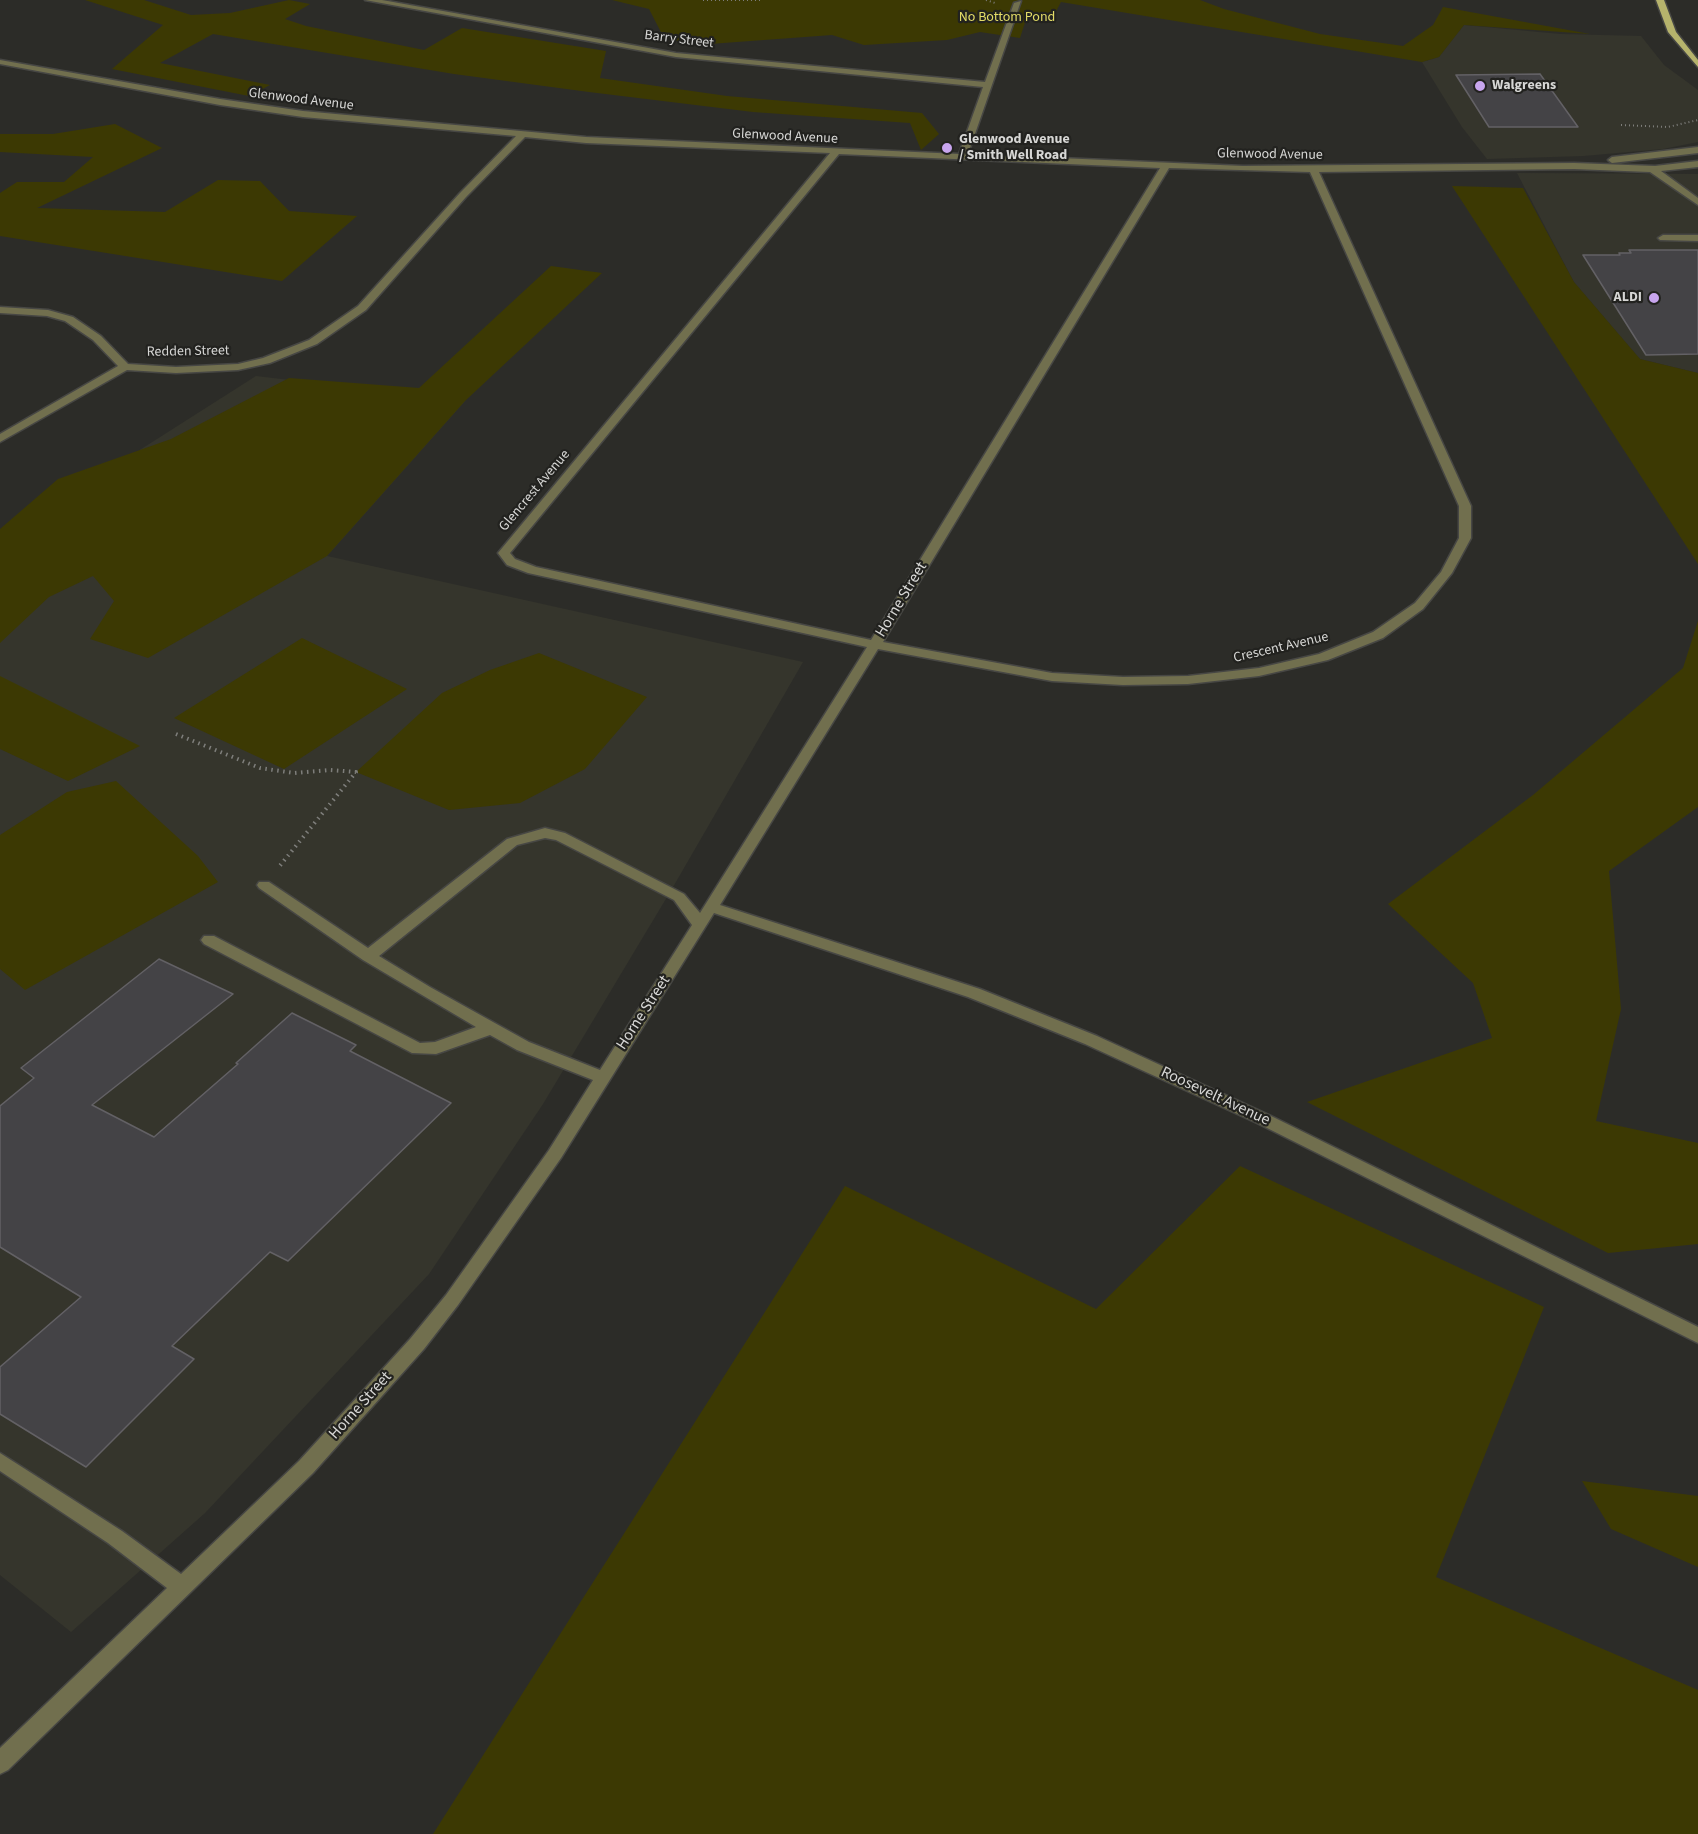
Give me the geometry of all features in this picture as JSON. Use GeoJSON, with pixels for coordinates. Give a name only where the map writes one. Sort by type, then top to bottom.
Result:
{"type":"FeatureCollection","features":[{"type":"Feature","properties":{"kind":"main road"},"geometry":{"type":"LineString","coordinates":[[1660,0],[1672,32],[1698,65]]}},
{"type":"Feature","properties":{"kind":"street","name":"Barry Street"},"geometry":{"type":"LineString","coordinates":[[369,0],[676,55],[988,85]]}},
{"type":"Feature","properties":{"kind":"street"},"geometry":{"type":"LineString","coordinates":[[962,158],[1018,3]]}},
{"type":"Feature","properties":{"kind":"street","name":"Glenwood Avenue"},"geometry":{"type":"LineString","coordinates":[[0,62],[261,109],[521,136],[1165,167],[1314,170],[1574,166],[1653,169],[1698,164]]}},
{"type":"Feature","properties":{"kind":"street","name":"Redden Street"},"geometry":{"type":"LineString","coordinates":[[0,439],[125,367],[176,370],[238,367],[291,353],[313,342],[362,308],[463,195],[521,136]]}},
{"type":"Feature","properties":{"kind":"street","name":"Glenwood Avenue"},"geometry":{"type":"LineString","coordinates":[[1574,166],[1698,150]]}},
{"type":"Feature","properties":{"kind":"street","name":"Glencrest Avenue"},"geometry":{"type":"LineString","coordinates":[[836,152],[504,553],[511,562],[532,570],[874,646]]}},
{"type":"Feature","properties":{"kind":"street"},"geometry":{"type":"LineString","coordinates":[[1634,157],[1698,202]]}},
{"type":"Feature","properties":{"kind":"street","name":"Horne Street"},"geometry":{"type":"LineString","coordinates":[[0,1763],[306,1467],[417,1344],[452,1300],[555,1154],[711,907],[874,646],[1165,167]]}},
{"type":"Feature","properties":{"kind":"street","name":"Crescent Avenue"},"geometry":{"type":"LineString","coordinates":[[874,646],[1052,677],[1123,681],[1188,680],[1258,672],[1323,657],[1378,634],[1419,606],[1446,573],[1465,538],[1465,506],[1314,170]]}},
{"type":"Feature","properties":{"kind":"street"},"geometry":{"type":"LineString","coordinates":[[1687,194],[1698,194]]}},
{"type":"Feature","properties":{"kind":"street"},"geometry":{"type":"LineString","coordinates":[[1663,238],[1698,238]]}},
{"type":"Feature","properties":{"kind":"street"},"geometry":{"type":"LineString","coordinates":[[0,310],[48,313],[69,319],[97,338],[125,367]]}},
{"type":"Feature","properties":{"kind":"street"},"geometry":{"type":"LineString","coordinates":[[368,956],[513,842],[545,833],[560,836],[679,897],[700,924]]}},
{"type":"Feature","properties":{"kind":"street"},"geometry":{"type":"LineString","coordinates":[[264,885],[368,956],[491,1029],[523,1046],[603,1078]]}},
{"type":"Feature","properties":{"kind":"street","name":"Roosevelt Avenue"},"geometry":{"type":"LineString","coordinates":[[711,907],[974,993],[1091,1040],[1263,1119],[1698,1336]]}},
{"type":"Feature","properties":{"kind":"street"},"geometry":{"type":"LineString","coordinates":[[209,940],[418,1049],[436,1048],[491,1029]]}},
{"type":"Feature","properties":{"kind":"street"},"geometry":{"type":"LineString","coordinates":[[0,1461],[115,1537],[182,1587]]}},
{"type":"Feature","properties":{"kind":"path"},"geometry":{"type":"LineString","coordinates":[[703,0],[762,0]]}},
{"type":"Feature","properties":{"kind":"path"},"geometry":{"type":"LineString","coordinates":[[1621,125],[1668,127],[1698,120]]}},
{"type":"Feature","properties":{"kind":"path"},"geometry":{"type":"LineString","coordinates":[[176,734],[260,768],[294,773],[330,770],[356,772],[264,885]]}},
{"type":"Feature","properties":{"kind":"shaded area"},"geometry":{"type":"Polygon","coordinates":[[[1464,25],[1560,34],[1641,36],[1664,65],[1698,90],[1698,142],[1663,149],[1583,156],[1487,159],[1462,127],[1422,62],[1439,57],[1464,25]]]}},
{"type":"Feature","properties":{"kind":"shaded area"},"geometry":{"type":"Polygon","coordinates":[[[1517,173],[1698,174],[1698,373],[1640,359],[1574,282],[1517,173]]]}},
{"type":"Feature","properties":{"kind":"shaded area"},"geometry":{"type":"Polygon","coordinates":[[[256,376],[465,401],[327,556],[803,662],[673,887],[543,1104],[429,1274],[205,1513],[71,1632],[0,1575],[0,539],[256,376]]]}},
{"type":"Feature","properties":{"kind":"green space"},"geometry":{"type":"Polygon","coordinates":[[[85,0],[144,0],[191,15],[230,13],[289,0],[310,4],[285,19],[306,26],[424,50],[462,28],[606,51],[600,78],[727,96],[922,113],[939,134],[921,150],[910,123],[753,112],[589,92],[454,74],[213,34],[160,63],[270,85],[249,96],[112,69],[163,25],[85,0]]]}},
{"type":"Feature","properties":{"kind":"green space","name":"No Bottom Pond"},"geometry":{"type":"Polygon","coordinates":[[[612,0],[1200,0],[1224,9],[1320,34],[1403,46],[1433,25],[1443,7],[1590,34],[1464,25],[1439,57],[1422,62],[1061,2],[1052,19],[1028,13],[1020,38],[980,32],[947,40],[864,45],[832,35],[696,45],[664,38],[649,9],[612,0]]]}},
{"type":"Feature","properties":{"kind":"green space"},"geometry":{"type":"Polygon","coordinates":[[[115,124],[162,148],[37,208],[165,212],[218,180],[260,181],[289,211],[357,216],[282,281],[0,236],[0,193],[17,182],[64,182],[93,157],[0,152],[0,134],[53,134],[115,124]]]}},
{"type":"Feature","properties":{"kind":"green space"},"geometry":{"type":"Polygon","coordinates":[[[1452,186],[1523,188],[1574,282],[1640,359],[1698,373],[1698,564],[1452,186]]]}},
{"type":"Feature","properties":{"kind":"green space"},"geometry":{"type":"Polygon","coordinates":[[[551,266],[602,273],[465,401],[327,556],[148,658],[90,639],[114,601],[93,576],[49,597],[0,643],[0,529],[58,479],[171,439],[289,378],[419,388],[551,266]]]}},
{"type":"Feature","properties":{"kind":"green space"},"geometry":{"type":"Polygon","coordinates":[[[1698,621],[1698,807],[1609,871],[1621,1009],[1596,1121],[1698,1143],[1698,1244],[1608,1253],[1307,1102],[1492,1038],[1473,983],[1388,904],[1533,795],[1683,668],[1698,621]]]}},
{"type":"Feature","properties":{"kind":"green space"},"geometry":{"type":"Polygon","coordinates":[[[302,638],[407,689],[284,769],[174,718],[302,638]]]}},
{"type":"Feature","properties":{"kind":"green space"},"geometry":{"type":"Polygon","coordinates":[[[539,653],[647,697],[585,769],[520,803],[449,810],[356,772],[442,693],[490,670],[539,653]]]}},
{"type":"Feature","properties":{"kind":"green space"},"geometry":{"type":"Polygon","coordinates":[[[0,676],[140,746],[68,781],[0,749],[0,676]]]}},
{"type":"Feature","properties":{"kind":"green space"},"geometry":{"type":"Polygon","coordinates":[[[116,781],[198,856],[218,882],[25,990],[0,969],[0,835],[67,792],[116,781]]]}},
{"type":"Feature","properties":{"kind":"green space"},"geometry":{"type":"Polygon","coordinates":[[[1240,1166],[1544,1307],[1436,1577],[1698,1690],[1698,1834],[433,1834],[845,1186],[1096,1309],[1240,1166]]]}},
{"type":"Feature","properties":{"kind":"green space"},"geometry":{"type":"Polygon","coordinates":[[[1582,1481],[1698,1496],[1698,1567],[1611,1529],[1582,1481]]]}},
{"type":"Feature","properties":{"kind":"building","name":"Walgreens"},"geometry":{"type":"Polygon","coordinates":[[[1540,74],[1578,127],[1489,127],[1456,75],[1540,74]]]}},
{"type":"Feature","properties":{"kind":"building","name":"ALDI"},"geometry":{"type":"Polygon","coordinates":[[[1629,250],[1698,250],[1698,354],[1646,355],[1583,255],[1620,255],[1619,253],[1631,253],[1629,250]]]}},
{"type":"Feature","properties":{"kind":"building"},"geometry":{"type":"Polygon","coordinates":[[[159,959],[233,994],[92,1105],[154,1137],[238,1064],[236,1063],[292,1013],[356,1045],[350,1051],[451,1103],[288,1261],[270,1252],[172,1346],[194,1359],[86,1467],[0,1414],[0,1367],[81,1297],[0,1247],[0,1106],[34,1078],[21,1068],[159,959]]]}},
{"type":"Feature","properties":{"kind":"place","name":"Walgreens"},"geometry":{"type":"Point","coordinates":[1480,86]}},
{"type":"Feature","properties":{"kind":"place","name":"Glenwood Avenue / Smith Well Road"},"geometry":{"type":"Point","coordinates":[947,148]}},
{"type":"Feature","properties":{"kind":"place","name":"ALDI"},"geometry":{"type":"Point","coordinates":[1654,298]}}]}
